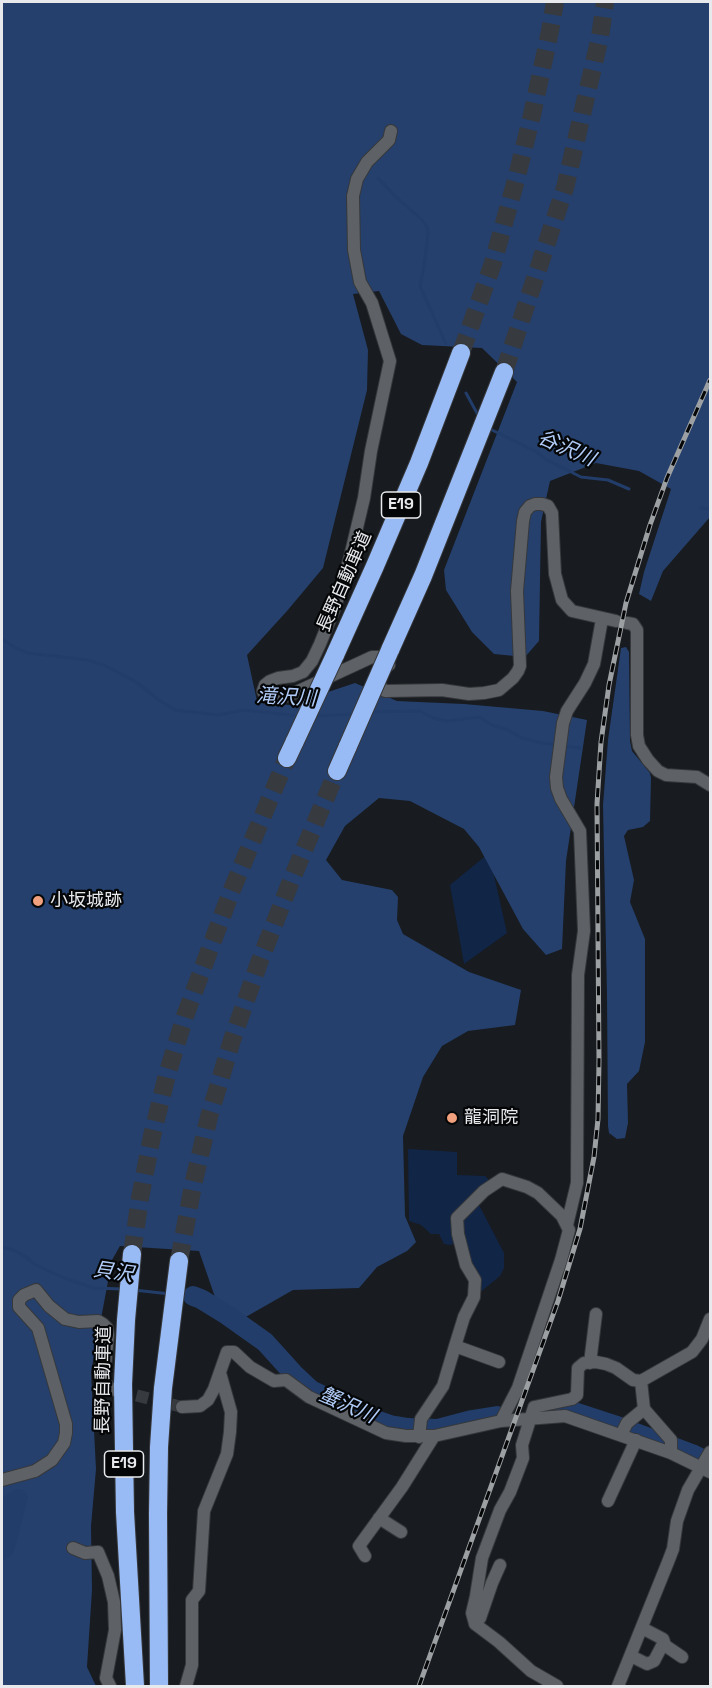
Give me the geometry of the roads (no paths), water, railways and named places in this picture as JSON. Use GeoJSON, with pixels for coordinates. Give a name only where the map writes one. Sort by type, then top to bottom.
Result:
{"type":"FeatureCollection","features":[{"type":"Feature","properties":{"kind":"highway","name":"長野自動車道"},"geometry":{"type":"LineString","coordinates":[[287,758],[375,566],[461,353]]}},
{"type":"Feature","properties":{"kind":"highway","name":"E19"},"geometry":{"type":"LineString","coordinates":[[337,771],[423,576],[504,372]]}},
{"type":"Feature","properties":{"kind":"highway","name":"長野自動車道"},"geometry":{"type":"LineString","coordinates":[[132,1254],[123,1384],[125,1512],[135,1680]]}},
{"type":"Feature","properties":{"kind":"highway","name":"E19"},"geometry":{"type":"LineString","coordinates":[[159,1679],[159,1448],[179,1261]]}},
{"type":"Feature","properties":{"kind":"street"},"geometry":{"type":"LineString","coordinates":[[391,130],[389,140],[367,162],[357,179],[353,196],[354,250],[360,282],[372,303],[390,361],[371,451],[364,498],[335,607],[316,652],[303,672],[270,681],[263,691],[270,699],[290,695],[360,662],[378,657],[389,665],[391,671],[382,674],[379,679],[380,686],[385,691],[442,690],[469,694],[499,690],[513,678],[520,666],[517,591],[525,512],[530,506],[542,504],[548,506],[552,513],[555,574],[562,600],[572,611],[633,624],[637,630],[637,735],[639,746],[658,771],[666,775],[697,777],[711,786]]}},
{"type":"Feature","properties":{"kind":"street"},"geometry":{"type":"LineString","coordinates":[[567,1225],[577,1183],[578,975],[584,931],[580,831],[561,799],[556,777],[563,723],[567,711],[585,683],[594,663],[602,619]]}},
{"type":"Feature","properties":{"kind":"street"},"geometry":{"type":"LineString","coordinates":[[419,1437],[421,1419],[443,1386],[464,1317],[474,1297],[475,1280],[466,1265],[458,1234],[457,1218],[484,1191],[502,1179],[538,1193],[562,1216],[569,1230],[518,1388],[501,1421]]}},
{"type":"Feature","properties":{"kind":"street"},"geometry":{"type":"LineString","coordinates":[[2,1480],[35,1471],[52,1460],[64,1443],[66,1433],[66,1424],[38,1328],[19,1307],[19,1300],[24,1295],[36,1290],[49,1306],[65,1319],[80,1322],[98,1321],[107,1328],[104,1376],[105,1383],[114,1390]]}},
{"type":"Feature","properties":{"kind":"street"},"geometry":{"type":"LineString","coordinates":[[590,1363],[596,1314]]}},
{"type":"Feature","properties":{"kind":"street"},"geometry":{"type":"LineString","coordinates":[[557,1686],[531,1671],[475,1624],[471,1613],[482,1558],[523,1458],[522,1445],[534,1407],[572,1399],[577,1395],[578,1368],[584,1363],[606,1364],[633,1380],[641,1381],[692,1352],[706,1340],[711,1318]]}},
{"type":"Feature","properties":{"kind":"street"},"geometry":{"type":"LineString","coordinates":[[455,1346],[499,1362]]}},
{"type":"Feature","properties":{"kind":"street"},"geometry":{"type":"LineString","coordinates":[[182,1407],[200,1406],[208,1400],[227,1352],[234,1352],[250,1367],[274,1381],[286,1380],[309,1397],[386,1433],[419,1437],[434,1436],[501,1421],[565,1416],[623,1430],[636,1440],[671,1448],[707,1462],[688,1490],[677,1521],[669,1562],[618,1686]]}},
{"type":"Feature","properties":{"kind":"street"},"geometry":{"type":"LineString","coordinates":[[186,1686],[192,1665],[192,1600],[199,1591],[204,1510],[227,1454],[230,1432],[231,1412],[220,1373]]}},
{"type":"Feature","properties":{"kind":"street"},"geometry":{"type":"LineString","coordinates":[[641,1381],[644,1409],[671,1440],[671,1448]]}},
{"type":"Feature","properties":{"kind":"street"},"geometry":{"type":"LineString","coordinates":[[623,1430],[644,1409]]}},
{"type":"Feature","properties":{"kind":"street"},"geometry":{"type":"LineString","coordinates":[[365,1556],[359,1546],[402,1487],[434,1436]]}},
{"type":"Feature","properties":{"kind":"street"},"geometry":{"type":"LineString","coordinates":[[608,1501],[636,1440]]}},
{"type":"Feature","properties":{"kind":"street"},"geometry":{"type":"LineString","coordinates":[[615,1469],[625,1457],[628,1457]]}},
{"type":"Feature","properties":{"kind":"street"},"geometry":{"type":"LineString","coordinates":[[379,1518],[401,1532]]}},
{"type":"Feature","properties":{"kind":"street"},"geometry":{"type":"LineString","coordinates":[[73,1548],[85,1553],[98,1552],[108,1576],[114,1602],[115,1630],[106,1678],[110,1686]]}},
{"type":"Feature","properties":{"kind":"street"},"geometry":{"type":"LineString","coordinates":[[475,1624],[480,1618],[500,1565]]}},
{"type":"Feature","properties":{"kind":"street"},"geometry":{"type":"LineString","coordinates":[[631,1656],[647,1664],[654,1661],[663,1644],[663,1639],[642,1628]]}},
{"type":"Feature","properties":{"kind":"street"},"geometry":{"type":"LineString","coordinates":[[663,1644],[682,1658]]}},
{"type":"Feature","properties":{"kind":"waterway","name":"谷沢川"},"geometry":{"type":"LineString","coordinates":[[378,178],[427,227],[428,234],[420,286],[446,344]]}},
{"type":"Feature","properties":{"kind":"waterway","name":"谷沢川"},"geometry":{"type":"LineString","coordinates":[[466,393],[478,415]]}},
{"type":"Feature","properties":{"kind":"waterway","name":"谷沢川"},"geometry":{"type":"LineString","coordinates":[[492,430],[581,477],[608,480],[629,489]]}},
{"type":"Feature","properties":{"kind":"waterway","name":"谷沢川"},"geometry":{"type":"LineString","coordinates":[[701,508],[710,509]]}},
{"type":"Feature","properties":{"kind":"waterway","name":"滝沢川"},"geometry":{"type":"LineString","coordinates":[[2,639],[28,653],[88,660],[106,666],[136,682],[175,710],[218,715],[244,710],[299,716]]}},
{"type":"Feature","properties":{"kind":"waterway","name":"滝沢川"},"geometry":{"type":"LineString","coordinates":[[371,712],[420,711],[433,718],[446,721],[479,717],[522,738],[557,745]]}},
{"type":"Feature","properties":{"kind":"waterway","name":"滝沢川"},"geometry":{"type":"LineString","coordinates":[[314,716],[355,714]]}},
{"type":"Feature","properties":{"kind":"waterway","name":"滝沢川"},"geometry":{"type":"LineString","coordinates":[[564,746],[580,748]]}},
{"type":"Feature","properties":{"kind":"waterway","name":"貝沢"},"geometry":{"type":"LineString","coordinates":[[2,1247],[16,1251],[34,1264],[62,1277],[93,1288],[122,1289]]}},
{"type":"Feature","properties":{"kind":"waterway","name":"貝沢"},"geometry":{"type":"LineString","coordinates":[[134,1290],[170,1294]]}},
{"type":"Feature","properties":{"kind":"waterway","name":"貝沢"},"geometry":{"type":"LineString","coordinates":[[182,1295],[193,1296]]}},
{"type":"Feature","properties":{"kind":"waterway","name":"蟹沢川"},"geometry":{"type":"LineString","coordinates":[[193,1296],[227,1315],[265,1342],[311,1390],[364,1416],[390,1425],[438,1429],[497,1416]]}},
{"type":"Feature","properties":{"kind":"waterway","name":"蟹沢川"},"geometry":{"type":"LineString","coordinates":[[543,1411],[568,1410],[620,1427],[710,1463]]}},
{"type":"Feature","properties":{"kind":"tunnel"},"geometry":{"type":"LineString","coordinates":[[461,353],[493,263],[516,180],[555,2]]}},
{"type":"Feature","properties":{"kind":"tunnel"},"geometry":{"type":"LineString","coordinates":[[504,372],[565,188],[600,37],[605,2]]}},
{"type":"Feature","properties":{"kind":"tunnel"},"geometry":{"type":"LineString","coordinates":[[132,1254],[152,1136],[185,1016],[231,892],[287,758]]}},
{"type":"Feature","properties":{"kind":"tunnel"},"geometry":{"type":"LineString","coordinates":[[179,1261],[209,1117],[232,1040],[291,881],[337,771]]}},
{"type":"Feature","properties":{"kind":"tunnel"},"geometry":{"type":"LineString","coordinates":[[119,1391],[182,1407]]}},
{"type":"Feature","properties":{"kind":"railway"},"geometry":{"type":"LineString","coordinates":[[419,1686],[558,1301],[580,1229],[594,1157],[598,1119],[597,804],[601,742],[609,685],[626,603],[650,525],[667,478],[710,380]]}},
{"type":"Feature","properties":{"kind":"place","name":"小坂城跡"},"geometry":{"type":"Point","coordinates":[38,901]}},
{"type":"Feature","properties":{"kind":"place","name":"龍洞院"},"geometry":{"type":"Point","coordinates":[452,1118]}}]}
